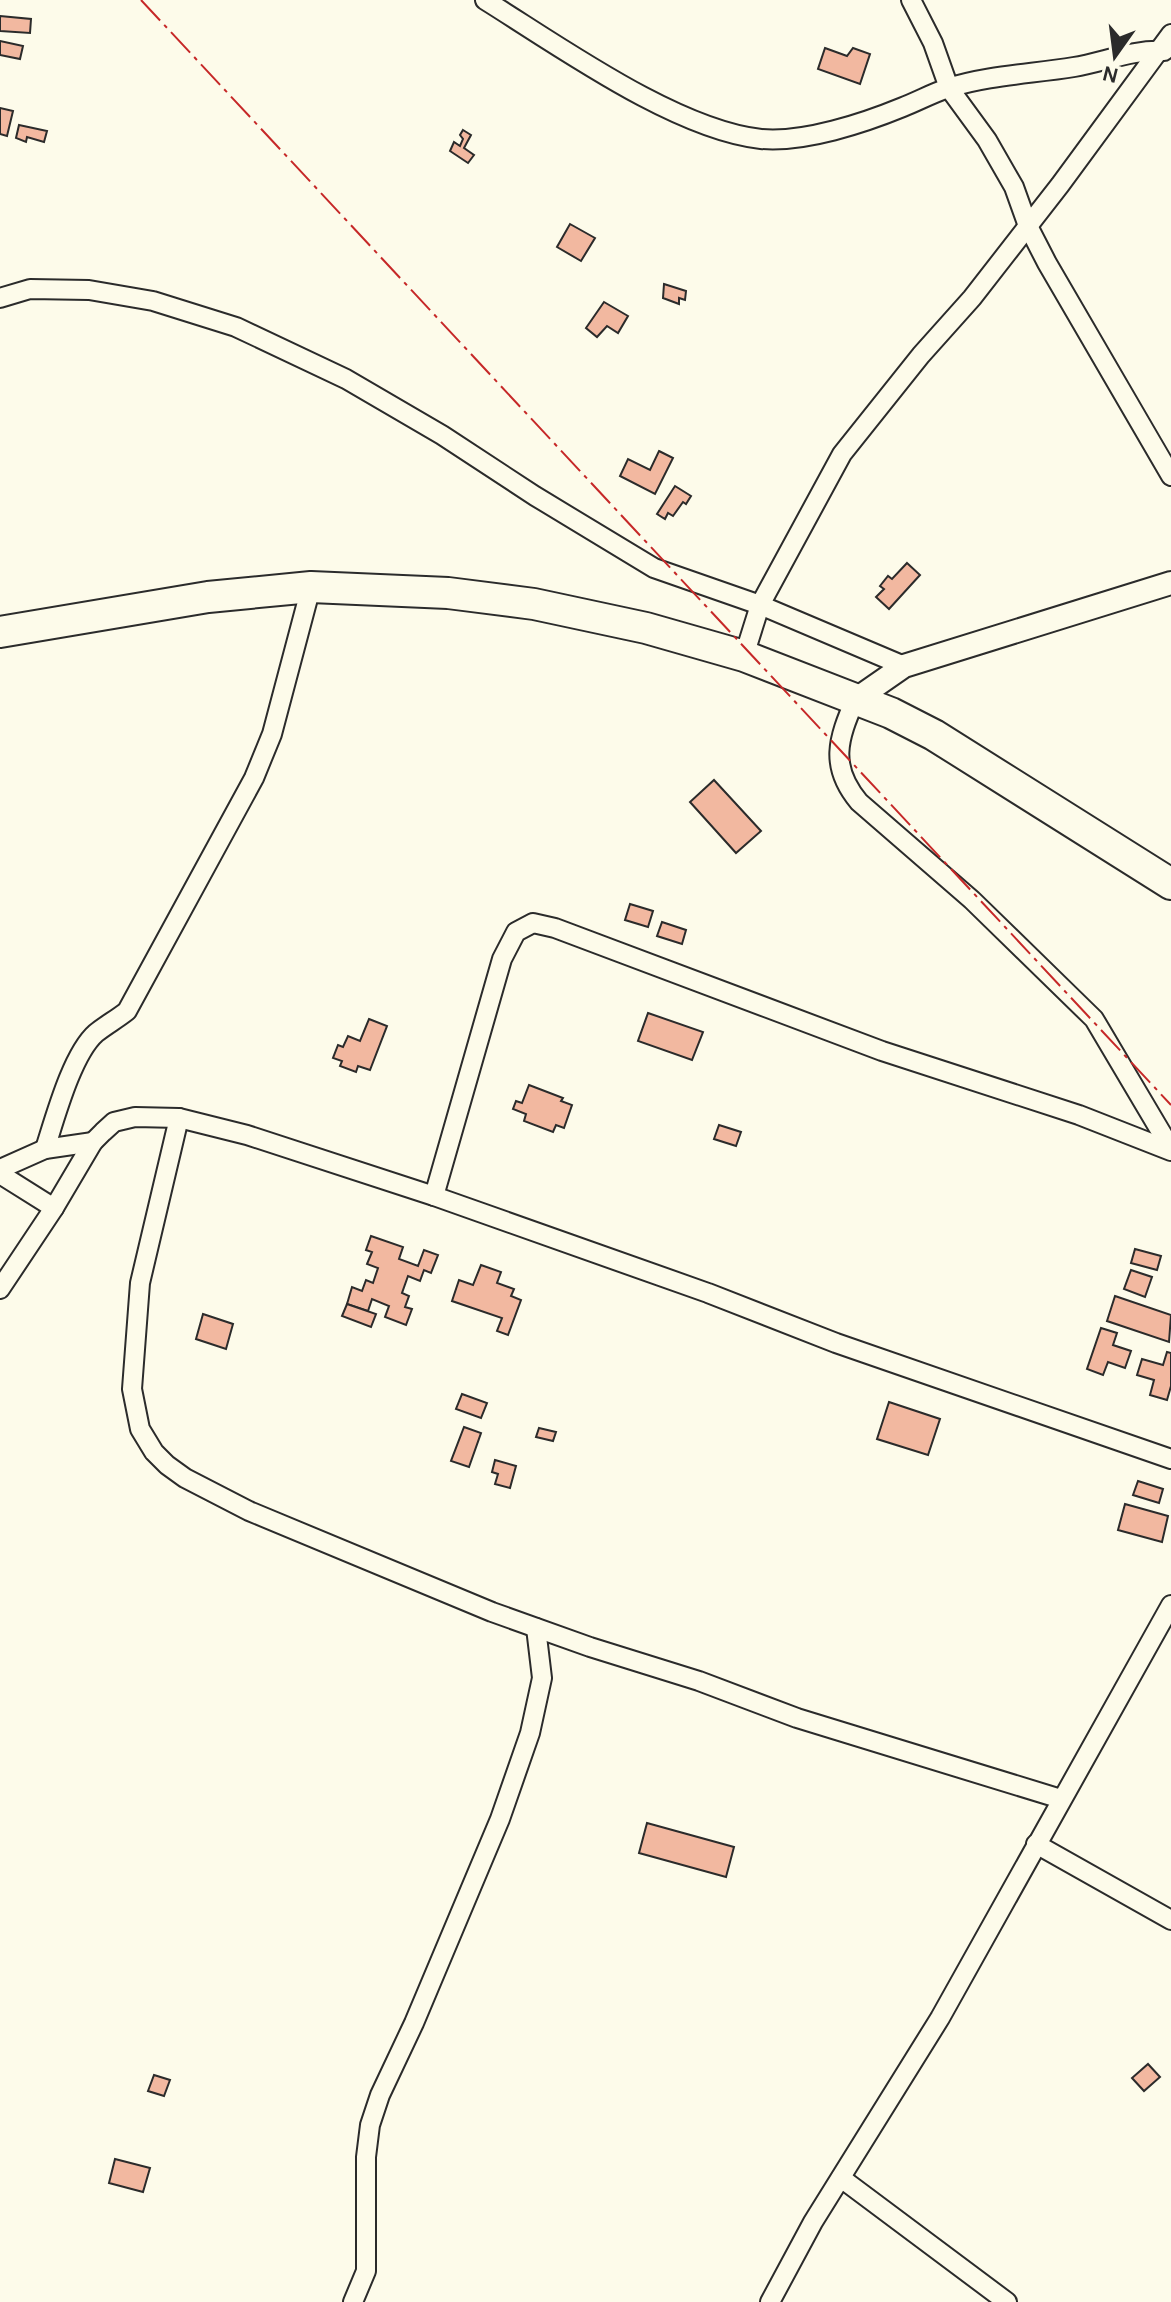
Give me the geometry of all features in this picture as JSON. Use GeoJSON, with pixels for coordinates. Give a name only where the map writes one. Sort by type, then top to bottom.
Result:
{"type":"FeatureCollection","features":[{"type":"Feature","properties":{"kind":"highway"},"geometry":{"type":"LineString","coordinates":[[0,632],[208,597],[311,587],[448,593],[534,604],[646,628],[744,656],[891,713],[934,735],[1171,884]]}},
{"type":"Feature","properties":{"kind":"street"},"geometry":{"type":"LineString","coordinates":[[485,0],[638,93],[695,120],[745,136],[779,138],[833,129],[903,107],[949,88],[992,78],[1165,51]]}},
{"type":"Feature","properties":{"kind":"street"},"geometry":{"type":"LineString","coordinates":[[911,0],[933,43],[949,88],[987,140],[1014,187],[1028,226],[1047,263],[1171,476]]}},
{"type":"Feature","properties":{"kind":"street"},"geometry":{"type":"LineString","coordinates":[[744,656],[760,605],[842,454],[921,355],[972,298],[1165,51],[1171,34]]}},
{"type":"Feature","properties":{"kind":"street"},"geometry":{"type":"LineString","coordinates":[[0,298],[30,289],[89,290],[153,301],[236,327],[346,379],[442,435],[654,568],[760,605],[904,666]]}},
{"type":"Feature","properties":{"kind":"street"},"geometry":{"type":"LineString","coordinates":[[1171,583],[904,666],[855,700],[838,748],[845,786],[859,802],[988,915],[1094,1019],[1171,1150]]}},
{"type":"Feature","properties":{"kind":"street"},"geometry":{"type":"LineString","coordinates":[[45,1149],[79,1058],[94,1034],[127,1011],[254,778],[272,734],[311,587]]}},
{"type":"Feature","properties":{"kind":"street"},"geometry":{"type":"LineString","coordinates":[[434,1196],[502,959],[516,932],[533,923],[555,928],[882,1051],[1079,1115],[1171,1150]]}},
{"type":"Feature","properties":{"kind":"street"},"geometry":{"type":"LineString","coordinates":[[0,1289],[93,1142],[114,1122],[135,1117],[179,1118],[247,1135],[434,1196],[708,1293],[836,1343],[1171,1459]]}},
{"type":"Feature","properties":{"kind":"street"},"geometry":{"type":"LineString","coordinates":[[179,1118],[140,1283],[132,1389],[140,1429],[146,1441],[167,1465],[185,1478],[249,1511],[388,1571],[536,1628],[699,1681],[797,1718],[1061,1799]]}},
{"type":"Feature","properties":{"kind":"street"},"geometry":{"type":"LineString","coordinates":[[54,1208],[0,1172],[45,1149],[93,1142]]}},
{"type":"Feature","properties":{"kind":"street"},"geometry":{"type":"LineString","coordinates":[[770,2302],[813,2222],[940,2018],[1171,1605]]}},
{"type":"Feature","properties":{"kind":"street"},"geometry":{"type":"LineString","coordinates":[[353,2302],[366,2271],[366,2157],[370,2125],[380,2095],[414,2023],[500,1819],[530,1733],[542,1678],[536,1628]]}},
{"type":"Feature","properties":{"kind":"street"},"geometry":{"type":"LineString","coordinates":[[1036,1844],[1171,1920]]}},
{"type":"Feature","properties":{"kind":"street"},"geometry":{"type":"LineString","coordinates":[[841,2178],[1007,2302]]}},
{"type":"Feature","properties":{"kind":"building"},"geometry":{"type":"Polygon","coordinates":[[[0,16],[31,19],[30,33],[0,31],[0,16]]]}},
{"type":"Feature","properties":{"kind":"building"},"geometry":{"type":"Polygon","coordinates":[[[0,41],[23,46],[20,59],[0,55],[0,41]]]}},
{"type":"Feature","properties":{"kind":"building"},"geometry":{"type":"Polygon","coordinates":[[[825,48],[847,56],[853,48],[870,54],[860,84],[818,69],[825,48]]]}},
{"type":"Feature","properties":{"kind":"building"},"geometry":{"type":"Polygon","coordinates":[[[0,108],[13,111],[7,136],[0,134],[0,108]]]}},
{"type":"Feature","properties":{"kind":"building"},"geometry":{"type":"Polygon","coordinates":[[[19,125],[47,131],[44,142],[27,137],[26,142],[16,138],[19,125]]]}},
{"type":"Feature","properties":{"kind":"building"},"geometry":{"type":"Polygon","coordinates":[[[463,130],[471,135],[464,148],[474,155],[468,163],[450,151],[454,142],[460,146],[463,130]]]}},
{"type":"Feature","properties":{"kind":"building"},"geometry":{"type":"Polygon","coordinates":[[[570,224],[595,238],[581,261],[557,247],[570,224]]]}},
{"type":"Feature","properties":{"kind":"building"},"geometry":{"type":"Polygon","coordinates":[[[664,284],[686,291],[685,300],[679,298],[679,304],[663,298],[664,284]]]}},
{"type":"Feature","properties":{"kind":"building"},"geometry":{"type":"Polygon","coordinates":[[[604,302],[628,316],[618,333],[607,326],[597,337],[586,328],[604,302]]]}},
{"type":"Feature","properties":{"kind":"building"},"geometry":{"type":"Polygon","coordinates":[[[659,451],[673,458],[655,494],[620,476],[628,459],[650,470],[659,451]]]}},
{"type":"Feature","properties":{"kind":"building"},"geometry":{"type":"Polygon","coordinates":[[[675,486],[691,496],[673,516],[668,513],[665,519],[657,514],[675,486]]]}},
{"type":"Feature","properties":{"kind":"building"},"geometry":{"type":"Polygon","coordinates":[[[907,563],[920,575],[889,609],[876,597],[884,589],[880,586],[888,576],[892,579],[907,563]]]}},
{"type":"Feature","properties":{"kind":"building"},"geometry":{"type":"Polygon","coordinates":[[[714,780],[761,831],[736,853],[690,802],[714,780]]]}},
{"type":"Feature","properties":{"kind":"building"},"geometry":{"type":"Polygon","coordinates":[[[630,904],[653,911],[648,927],[625,920],[630,904]]]}},
{"type":"Feature","properties":{"kind":"building"},"geometry":{"type":"Polygon","coordinates":[[[662,922],[686,930],[682,944],[657,936],[662,922]]]}},
{"type":"Feature","properties":{"kind":"building"},"geometry":{"type":"Polygon","coordinates":[[[648,1013],[703,1032],[692,1060],[638,1041],[648,1013]]]}},
{"type":"Feature","properties":{"kind":"building"},"geometry":{"type":"Polygon","coordinates":[[[369,1019],[387,1026],[370,1070],[358,1066],[356,1072],[340,1066],[342,1061],[333,1058],[338,1045],[343,1047],[348,1036],[360,1041],[369,1019]]]}},
{"type":"Feature","properties":{"kind":"building"},"geometry":{"type":"Polygon","coordinates":[[[529,1085],[563,1098],[561,1101],[572,1105],[564,1128],[556,1125],[553,1132],[524,1121],[526,1114],[513,1109],[516,1101],[522,1103],[529,1085]]]}},
{"type":"Feature","properties":{"kind":"building"},"geometry":{"type":"Polygon","coordinates":[[[719,1125],[741,1132],[736,1146],[714,1139],[719,1125]]]}},
{"type":"Feature","properties":{"kind":"building"},"geometry":{"type":"Polygon","coordinates":[[[371,1236],[403,1247],[399,1259],[418,1266],[424,1250],[438,1255],[431,1273],[424,1270],[420,1281],[408,1276],[402,1293],[409,1296],[405,1307],[412,1309],[406,1325],[385,1317],[389,1306],[372,1299],[368,1311],[347,1304],[352,1287],[362,1291],[366,1280],[373,1283],[378,1268],[367,1264],[372,1252],[366,1250],[371,1236]]]}},
{"type":"Feature","properties":{"kind":"building"},"geometry":{"type":"Polygon","coordinates":[[[1135,1249],[1161,1256],[1157,1270],[1131,1263],[1135,1249]]]}},
{"type":"Feature","properties":{"kind":"building"},"geometry":{"type":"Polygon","coordinates":[[[481,1265],[501,1272],[497,1283],[514,1289],[511,1296],[521,1300],[508,1335],[497,1331],[502,1318],[452,1301],[459,1280],[473,1285],[481,1265]]]}},
{"type":"Feature","properties":{"kind":"building"},"geometry":{"type":"Polygon","coordinates":[[[1131,1270],[1152,1277],[1145,1297],[1124,1289],[1131,1270]]]}},
{"type":"Feature","properties":{"kind":"building"},"geometry":{"type":"Polygon","coordinates":[[[1115,1296],[1171,1315],[1169,1342],[1107,1321],[1115,1296]]]}},
{"type":"Feature","properties":{"kind":"building"},"geometry":{"type":"Polygon","coordinates":[[[347,1304],[376,1314],[371,1327],[342,1316],[347,1304]]]}},
{"type":"Feature","properties":{"kind":"building"},"geometry":{"type":"Polygon","coordinates":[[[203,1314],[233,1324],[226,1349],[196,1339],[203,1314]]]}},
{"type":"Feature","properties":{"kind":"building"},"geometry":{"type":"Polygon","coordinates":[[[1101,1328],[1117,1333],[1113,1345],[1131,1351],[1125,1368],[1108,1362],[1103,1375],[1087,1369],[1101,1328]]]}},
{"type":"Feature","properties":{"kind":"building"},"geometry":{"type":"Polygon","coordinates":[[[1167,1352],[1171,1353],[1171,1386],[1167,1400],[1150,1395],[1154,1380],[1137,1375],[1142,1359],[1163,1365],[1167,1352]]]}},
{"type":"Feature","properties":{"kind":"building"},"geometry":{"type":"Polygon","coordinates":[[[462,1394],[487,1403],[481,1418],[456,1409],[462,1394]]]}},
{"type":"Feature","properties":{"kind":"building"},"geometry":{"type":"Polygon","coordinates":[[[889,1402],[940,1419],[928,1455],[877,1439],[889,1402]]]}},
{"type":"Feature","properties":{"kind":"building"},"geometry":{"type":"Polygon","coordinates":[[[464,1427],[481,1433],[469,1467],[451,1461],[464,1427]]]}},
{"type":"Feature","properties":{"kind":"building"},"geometry":{"type":"Polygon","coordinates":[[[539,1428],[556,1432],[553,1441],[536,1437],[539,1428]]]}},
{"type":"Feature","properties":{"kind":"building"},"geometry":{"type":"Polygon","coordinates":[[[495,1460],[516,1466],[510,1488],[495,1484],[498,1474],[492,1472],[495,1460]]]}},
{"type":"Feature","properties":{"kind":"building"},"geometry":{"type":"Polygon","coordinates":[[[1138,1481],[1163,1489],[1159,1503],[1133,1495],[1138,1481]]]}},
{"type":"Feature","properties":{"kind":"building"},"geometry":{"type":"Polygon","coordinates":[[[1125,1504],[1168,1516],[1162,1542],[1118,1530],[1125,1504]]]}},
{"type":"Feature","properties":{"kind":"building"},"geometry":{"type":"Polygon","coordinates":[[[647,1823],[734,1847],[726,1877],[639,1853],[647,1823]]]}},
{"type":"Feature","properties":{"kind":"building"},"geometry":{"type":"Polygon","coordinates":[[[1148,2064],[1160,2077],[1144,2091],[1132,2078],[1148,2064]]]}},
{"type":"Feature","properties":{"kind":"building"},"geometry":{"type":"Polygon","coordinates":[[[154,2075],[170,2080],[164,2096],[148,2091],[154,2075]]]}},
{"type":"Feature","properties":{"kind":"building"},"geometry":{"type":"Polygon","coordinates":[[[115,2159],[150,2168],[143,2192],[109,2183],[115,2159]]]}},
{"type":"Feature","properties":{"kind":"power"},"geometry":{"type":"LineString","coordinates":[[141,0],[1171,1105]]}}]}
